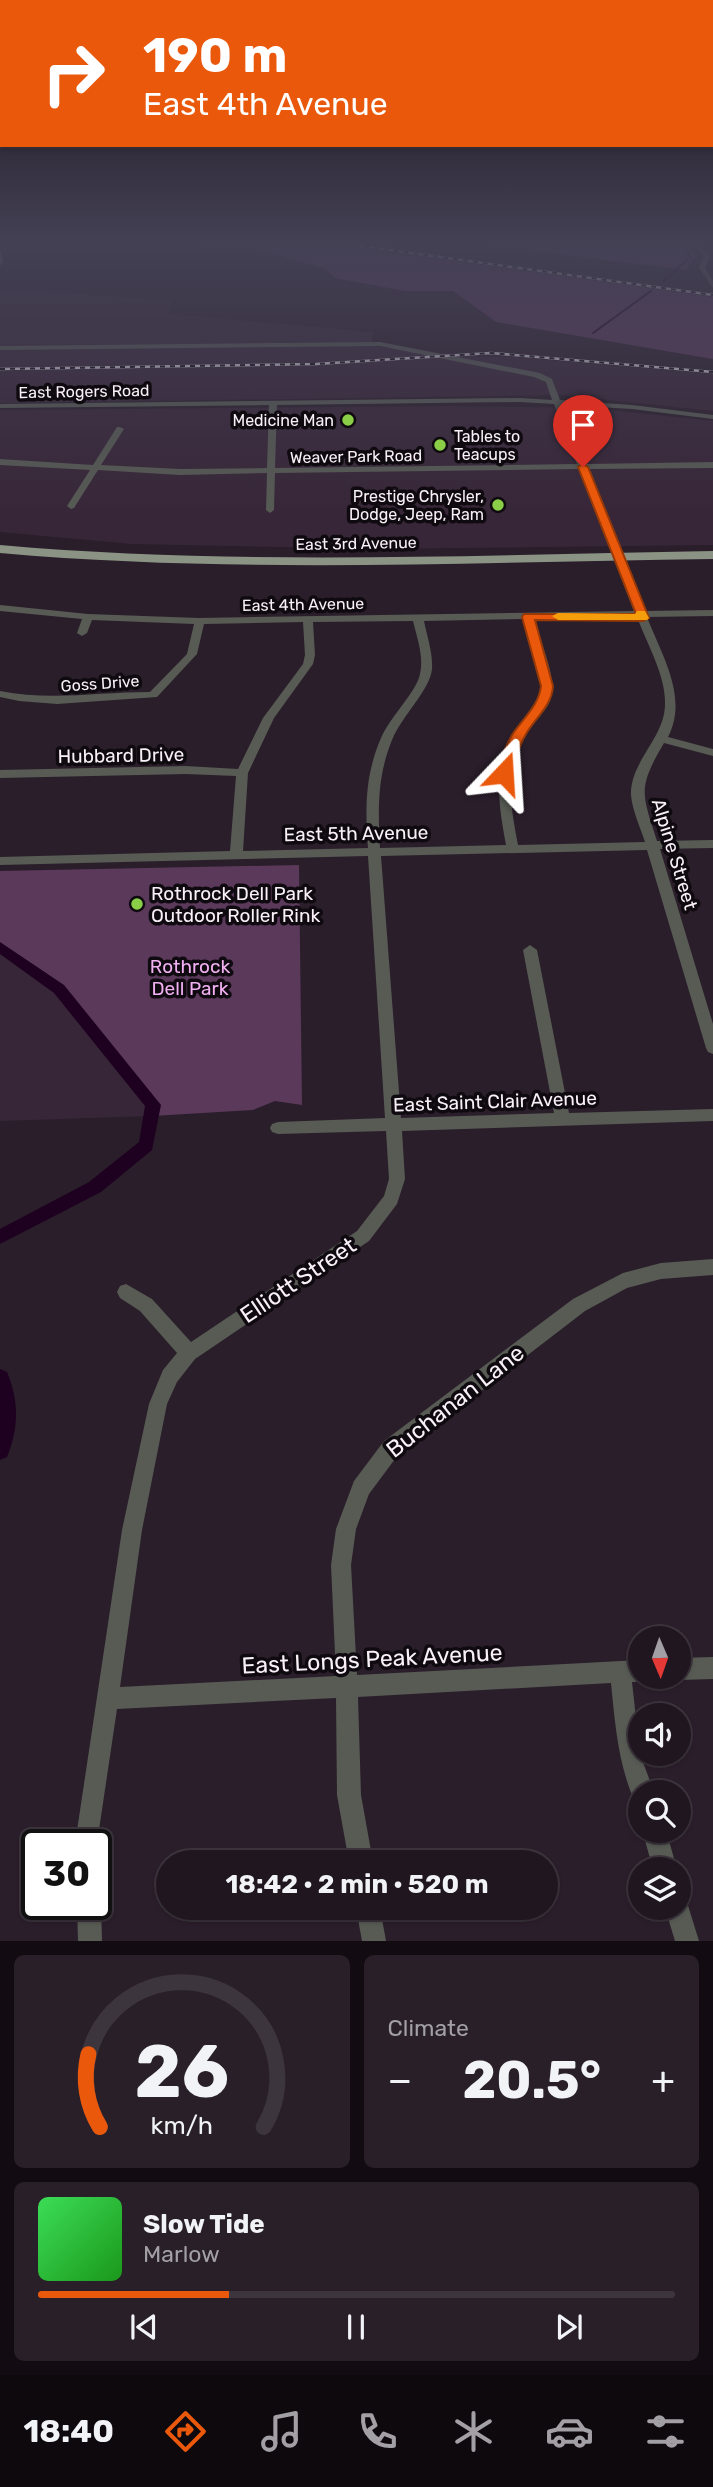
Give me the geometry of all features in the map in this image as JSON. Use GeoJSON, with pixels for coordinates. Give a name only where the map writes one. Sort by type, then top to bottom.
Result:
{"type":"FeatureCollection","features":[{"type":"Feature","properties":{"kind":"main road","name":"East 3rd Avenue"},"geometry":{"type":"LineString","coordinates":[[0,549],[103,558],[230,562],[713,555]]}},
{"type":"Feature","properties":{"kind":"main road","name":"East 3rd Avenue"},"geometry":{"type":"LineString","coordinates":[[0,561],[107,570],[228,573],[713,568]]}},
{"type":"Feature","properties":{"kind":"street","name":"Alpine Street"},"geometry":{"type":"LineString","coordinates":[[0,348],[388,344],[537,375],[551,384],[672,698],[671,721],[643,768],[638,785],[638,804],[713,1048]]}},
{"type":"Feature","properties":{"kind":"street","name":"East Rogers Road"},"geometry":{"type":"LineString","coordinates":[[0,406],[558,402],[713,417]]}},
{"type":"Feature","properties":{"kind":"street"},"geometry":{"type":"LineString","coordinates":[[270,510],[273,403]]}},
{"type":"Feature","properties":{"kind":"street"},"geometry":{"type":"LineString","coordinates":[[71,506],[120,429]]}},
{"type":"Feature","properties":{"kind":"street","name":"Weaver Park Road"},"geometry":{"type":"LineString","coordinates":[[0,462],[180,472],[713,465]]}},
{"type":"Feature","properties":{"kind":"street","name":"East 4th Avenue"},"geometry":{"type":"LineString","coordinates":[[0,608],[88,617],[199,621],[606,615],[615,618],[713,613]]}},
{"type":"Feature","properties":{"kind":"street"},"geometry":{"type":"LineString","coordinates":[[82,633],[88,617]]}},
{"type":"Feature","properties":{"kind":"street"},"geometry":{"type":"LineString","coordinates":[[513,849],[502,797],[504,773],[508,755],[519,734],[546,697],[547,686],[528,617]]}},
{"type":"Feature","properties":{"kind":"street","name":"Elliott Street"},"geometry":{"type":"LineString","coordinates":[[89,1829],[132,1530],[158,1404],[170,1377],[189,1353],[363,1236],[391,1199],[397,1179],[371,802],[374,775],[383,744],[397,717],[423,682],[426,671],[418,618]]}},
{"type":"Feature","properties":{"kind":"street"},"geometry":{"type":"LineString","coordinates":[[236,855],[242,773],[269,718],[308,664],[308,620]]}},
{"type":"Feature","properties":{"kind":"street","name":"Goss Drive"},"geometry":{"type":"LineString","coordinates":[[0,694],[31,700],[62,701],[153,695],[159,684],[183,665],[192,653],[199,621]]}},
{"type":"Feature","properties":{"kind":"street"},"geometry":{"type":"LineString","coordinates":[[662,739],[713,753]]}},
{"type":"Feature","properties":{"kind":"street","name":"Hubbard Drive"},"geometry":{"type":"LineString","coordinates":[[0,774],[186,770],[242,773]]}},
{"type":"Feature","properties":{"kind":"street","name":"East 5th Avenue"},"geometry":{"type":"LineString","coordinates":[[0,861],[713,844]]}},
{"type":"Feature","properties":{"kind":"street"},"geometry":{"type":"LineString","coordinates":[[530,950],[563,1120]]}},
{"type":"Feature","properties":{"kind":"street","name":"East Saint Clair Avenue"},"geometry":{"type":"LineString","coordinates":[[278,1128],[713,1115]]}},
{"type":"Feature","properties":{"kind":"street","name":"Buchanan Lane"},"geometry":{"type":"LineString","coordinates":[[358,1850],[349,1795],[348,1686],[341,1565],[346,1529],[361,1488],[391,1448],[579,1305],[623,1281],[661,1271],[713,1267]]}},
{"type":"Feature","properties":{"kind":"street"},"geometry":{"type":"LineString","coordinates":[[126,1292],[146,1305],[189,1353]]}},
{"type":"Feature","properties":{"kind":"street"},"geometry":{"type":"LineString","coordinates":[[691,1669],[713,1668]]}},
{"type":"Feature","properties":{"kind":"street","name":"East Longs Peak Avenue"},"geometry":{"type":"LineString","coordinates":[[107,1699],[628,1672]]}},
{"type":"Feature","properties":{"kind":"street"},"geometry":{"type":"LineString","coordinates":[[630,1689],[630,1751],[638,1780]]}},
{"type":"Feature","properties":{"kind":"street"},"geometry":{"type":"LineString","coordinates":[[89,1920],[90,1941]]}},
{"type":"Feature","properties":{"kind":"street"},"geometry":{"type":"LineString","coordinates":[[370,1920],[374,1941]]}},
{"type":"Feature","properties":{"kind":"street"},"geometry":{"type":"LineString","coordinates":[[681,1920],[687,1941]]}},
{"type":"Feature","properties":{"kind":"shaded area"},"geometry":{"type":"Polygon","coordinates":[[[0,336],[372,336],[371,346],[463,356],[511,357],[713,374],[713,411],[562,395],[0,403],[0,336]]]}},
{"type":"Feature","properties":{"kind":"shaded area"},"geometry":{"type":"Polygon","coordinates":[[[453,406],[590,408],[713,421],[713,545],[372,549],[132,544],[0,532],[0,410],[453,406]]]}},
{"type":"Feature","properties":{"kind":"shaded area"},"geometry":{"type":"Polygon","coordinates":[[[0,948],[59,989],[153,1105],[152,1116],[0,1121],[0,948]]]}},
{"type":"Feature","properties":{"kind":"green space"},"geometry":{"type":"Polygon","coordinates":[[[576,336],[713,336],[713,359],[576,336]]]}},
{"type":"Feature","properties":{"kind":"green space","name":"Rothrock Dell Park"},"geometry":{"type":"Polygon","coordinates":[[[299,865],[302,1105],[275,1101],[253,1110],[152,1116],[153,1105],[59,989],[0,947],[0,871],[299,865]]]}},
{"type":"Feature","properties":{"kind":"waterway"},"geometry":{"type":"LineString","coordinates":[[0,947],[59,989],[153,1105],[146,1145],[95,1187],[0,1237]]}},
{"type":"Feature","properties":{"kind":"waterway"},"geometry":{"type":"LineString","coordinates":[[0,1378],[8,1414],[0,1450]]}},
{"type":"Feature","properties":{"kind":"railway"},"geometry":{"type":"LineString","coordinates":[[0,369],[316,364],[491,353],[713,372]]}},
{"type":"Feature","properties":{"kind":"slow traffic"},"geometry":{"type":"LineString","coordinates":[[558,616],[606,615],[615,618],[643,618],[641,614]]}},
{"type":"Feature","properties":{"kind":"place","name":"Medicine Man"},"geometry":{"type":"Point","coordinates":[348,420]}},
{"type":"Feature","properties":{"kind":"place","name":"Tables to Teacups"},"geometry":{"type":"Point","coordinates":[440,445]}},
{"type":"Feature","properties":{"kind":"place","name":"Prestige Chrysler, Dodge, Jeep, Ram"},"geometry":{"type":"Point","coordinates":[498,505]}},
{"type":"Feature","properties":{"kind":"place","name":"Rothrock Dell Park Outdoor Roller Rink"},"geometry":{"type":"Point","coordinates":[137,904]}},
{"type":"Feature","properties":{"kind":"route"},"geometry":{"type":"LineString","coordinates":[[504,773],[508,755],[519,734],[546,697],[547,686],[528,617],[606,615],[615,618],[643,618],[583,467]]}}]}
